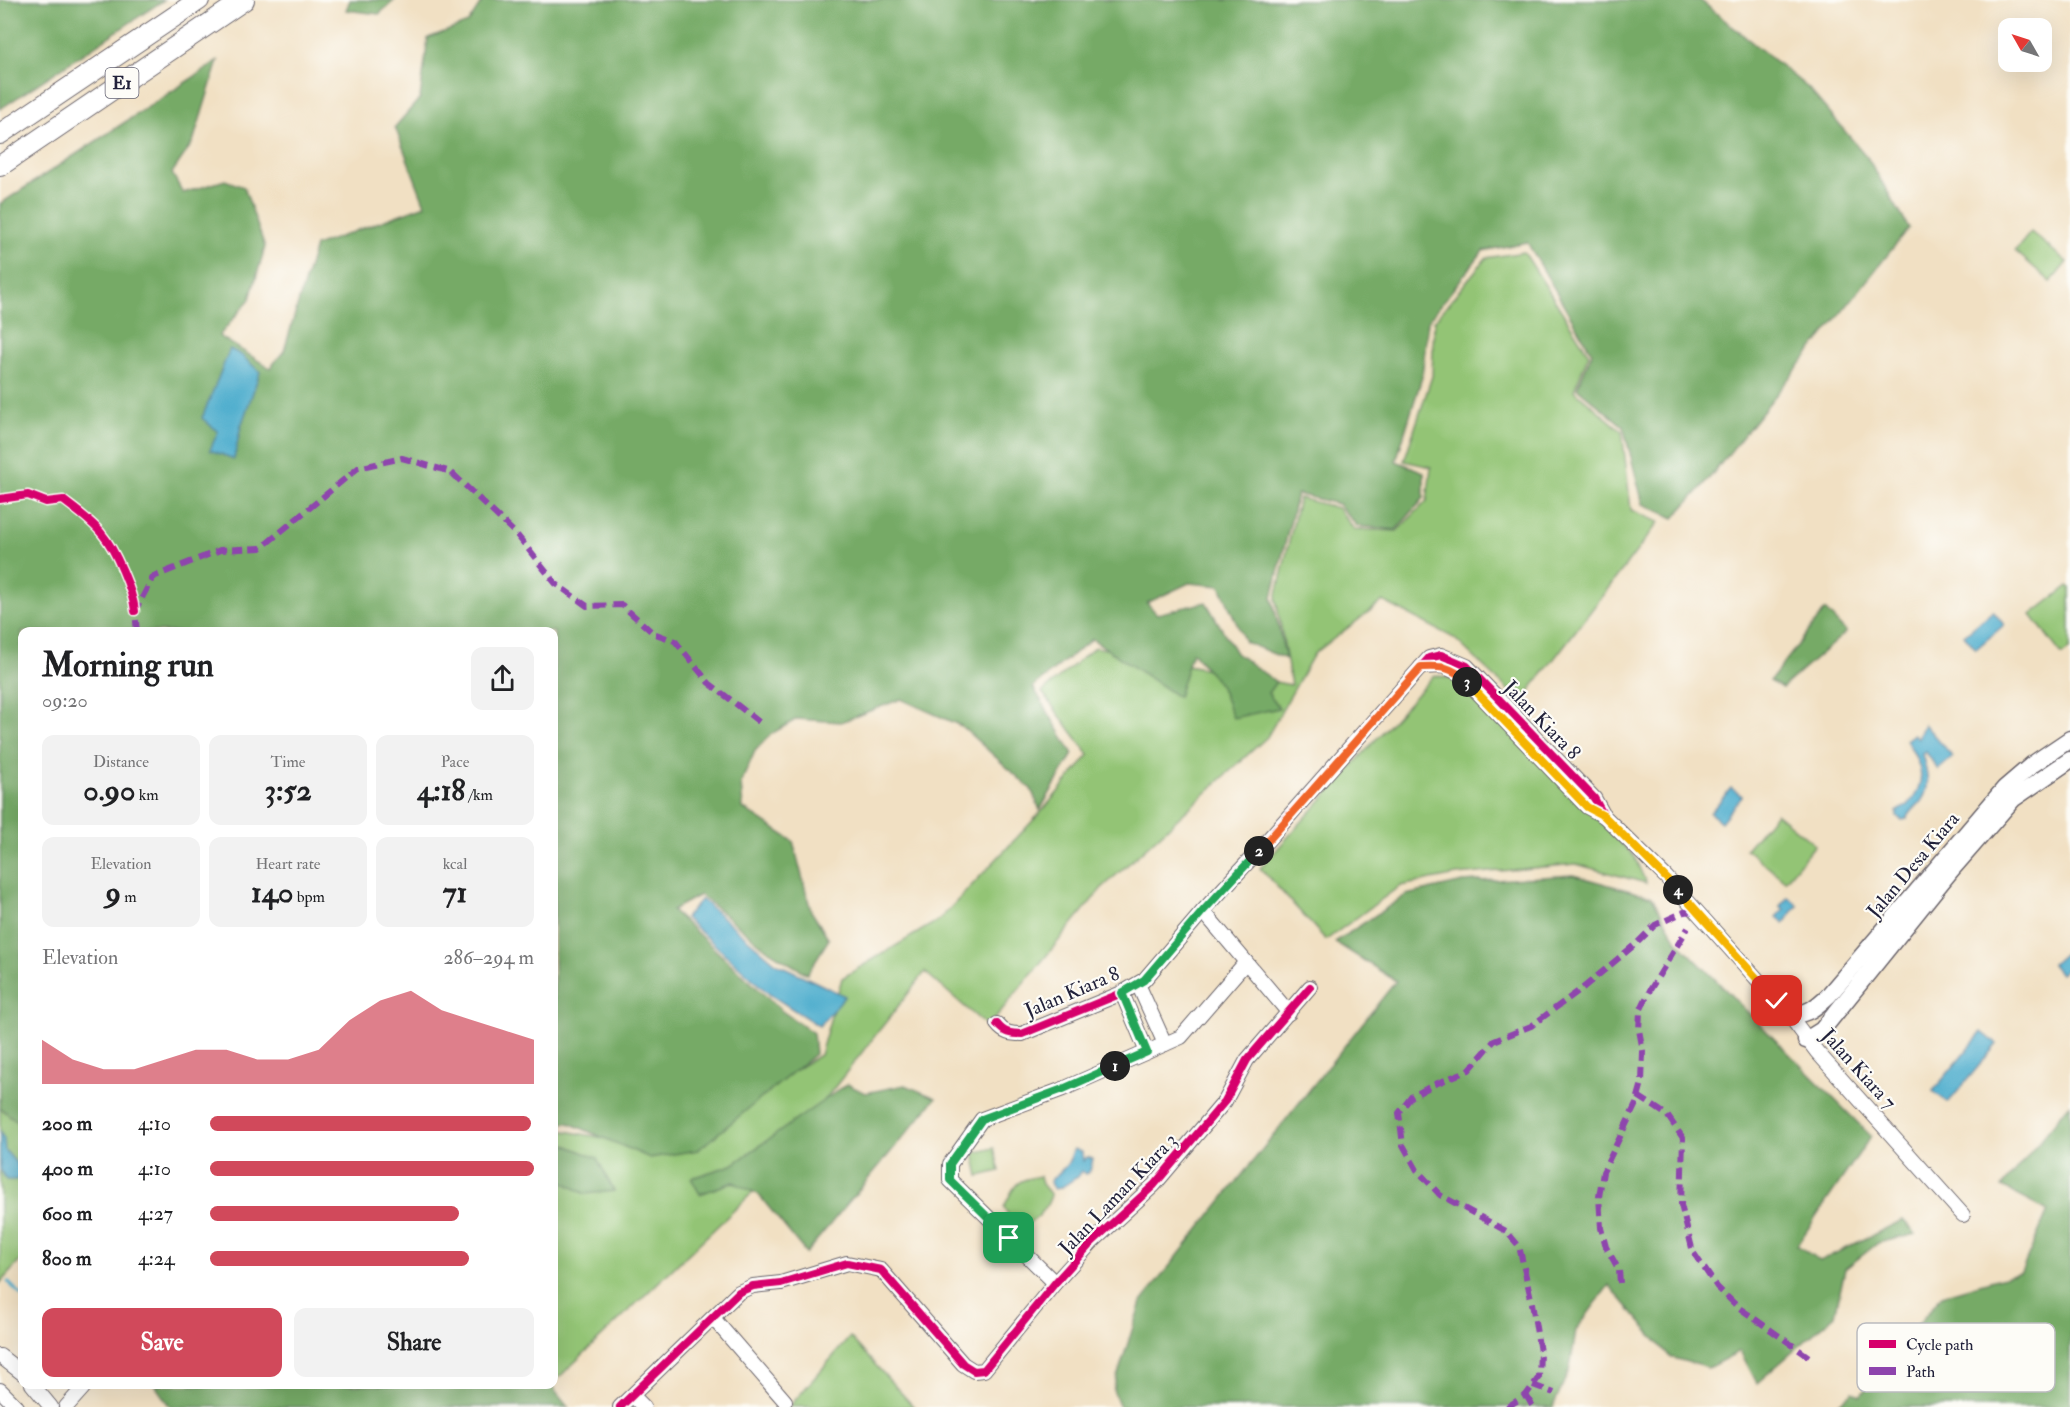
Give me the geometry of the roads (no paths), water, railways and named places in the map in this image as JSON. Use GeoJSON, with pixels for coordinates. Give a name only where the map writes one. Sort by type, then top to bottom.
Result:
{"type":"FeatureCollection","features":[{"type":"Feature","properties":{"kind":"highway","name":"E1"},"geometry":{"type":"LineString","coordinates":[[0,134],[199,0]]}},
{"type":"Feature","properties":{"kind":"highway","name":"E1"},"geometry":{"type":"LineString","coordinates":[[0,166],[244,0]]}},
{"type":"Feature","properties":{"kind":"main road","name":"Jalan Desa Kiara"},"geometry":{"type":"LineString","coordinates":[[1790,1016],[1806,1013],[1828,996],[2005,788],[2033,764],[2070,739]]}},
{"type":"Feature","properties":{"kind":"main road","name":"Jalan Desa Kiara"},"geometry":{"type":"LineString","coordinates":[[1806,1040],[1822,1030],[1951,870],[2013,799],[2070,760]]}},
{"type":"Feature","properties":{"kind":"street","name":"Jalan Kiara 8"},"geometry":{"type":"LineString","coordinates":[[997,1024],[1002,1031],[1022,1034],[1122,993],[1144,980],[1429,658],[1441,655],[1467,666],[1594,798],[1604,816]]}},
{"type":"Feature","properties":{"kind":"street","name":"Jalan Kiara 7"},"geometry":{"type":"LineString","coordinates":[[1604,816],[1666,876],[1790,1016],[1806,1040],[1963,1215]]}},
{"type":"Feature","properties":{"kind":"street"},"geometry":{"type":"LineString","coordinates":[[1203,911],[1288,1013]]}},
{"type":"Feature","properties":{"kind":"street"},"geometry":{"type":"LineString","coordinates":[[1055,1283],[950,1180],[950,1164],[982,1119],[1063,1089],[1181,1037],[1246,962]]}},
{"type":"Feature","properties":{"kind":"street"},"geometry":{"type":"LineString","coordinates":[[1138,984],[1165,1044]]}},
{"type":"Feature","properties":{"kind":"street","name":"Jalan Laman Kiara 3"},"geometry":{"type":"LineString","coordinates":[[620,1407],[739,1292],[753,1286],[781,1283],[847,1263],[881,1270],[963,1364],[974,1371],[984,1370],[1055,1283],[1092,1242],[1154,1185],[1225,1101],[1247,1060],[1310,987]]}},
{"type":"Feature","properties":{"kind":"street"},"geometry":{"type":"LineString","coordinates":[[1122,993],[1147,1052]]}},
{"type":"Feature","properties":{"kind":"street"},"geometry":{"type":"LineString","coordinates":[[713,1318],[785,1401]]}},
{"type":"Feature","properties":{"kind":"street"},"geometry":{"type":"LineString","coordinates":[[0,1356],[18,1370]]}},
{"type":"Feature","properties":{"kind":"street"},"geometry":{"type":"LineString","coordinates":[[36,1389],[51,1407]]}},
{"type":"Feature","properties":{"kind":"street"},"geometry":{"type":"LineString","coordinates":[[66,1407],[82,1389]]}},
{"type":"Feature","properties":{"kind":"street"},"geometry":{"type":"LineString","coordinates":[[0,1390],[16,1407]]}},
{"type":"Feature","properties":{"kind":"street"},"geometry":{"type":"LineString","coordinates":[[633,1396],[644,1407]]}},
{"type":"Feature","properties":{"kind":"water"},"geometry":{"type":"Polygon","coordinates":[[[230,349],[241,355],[260,372],[241,426],[234,459],[210,450],[218,432],[202,418],[230,349]]]}},
{"type":"Feature","properties":{"kind":"water"},"geometry":{"type":"Polygon","coordinates":[[[1993,611],[2004,625],[1976,649],[1964,635],[1993,611]]]}},
{"type":"Feature","properties":{"kind":"water"},"geometry":{"type":"Polygon","coordinates":[[[1924,724],[1953,757],[1938,770],[1926,752],[1922,754],[1927,789],[1922,800],[1907,819],[1901,820],[1897,812],[1915,797],[1921,781],[1919,765],[1906,740],[1914,734],[1918,738],[1924,724]]]}},
{"type":"Feature","properties":{"kind":"water"},"geometry":{"type":"Polygon","coordinates":[[[1731,788],[1742,796],[1721,822],[1710,813],[1731,788]]]}},
{"type":"Feature","properties":{"kind":"water"},"geometry":{"type":"Polygon","coordinates":[[[1788,897],[1798,905],[1784,923],[1777,917],[1784,909],[1780,906],[1788,897]]]}},
{"type":"Feature","properties":{"kind":"water"},"geometry":{"type":"Polygon","coordinates":[[[701,899],[776,963],[845,996],[819,1026],[769,994],[685,918],[701,899]]]}},
{"type":"Feature","properties":{"kind":"water"},"geometry":{"type":"Polygon","coordinates":[[[2070,948],[2070,966],[2060,974],[2052,964],[2070,948]]]}},
{"type":"Feature","properties":{"kind":"water"},"geometry":{"type":"Polygon","coordinates":[[[1982,1032],[1997,1044],[1948,1103],[1933,1091],[1982,1032]]]}},
{"type":"Feature","properties":{"kind":"water"},"geometry":{"type":"Polygon","coordinates":[[[0,1132],[4,1139],[5,1150],[17,1164],[18,1178],[6,1180],[0,1168],[0,1132]]]}},
{"type":"Feature","properties":{"kind":"water"},"geometry":{"type":"Polygon","coordinates":[[[1074,1149],[1082,1152],[1083,1161],[1087,1157],[1093,1159],[1090,1171],[1086,1174],[1081,1171],[1078,1177],[1061,1188],[1055,1189],[1050,1181],[1067,1165],[1074,1149]]]}},
{"type":"Feature","properties":{"kind":"waterway"},"geometry":{"type":"LineString","coordinates":[[8,1282],[18,1292]]}}]}
